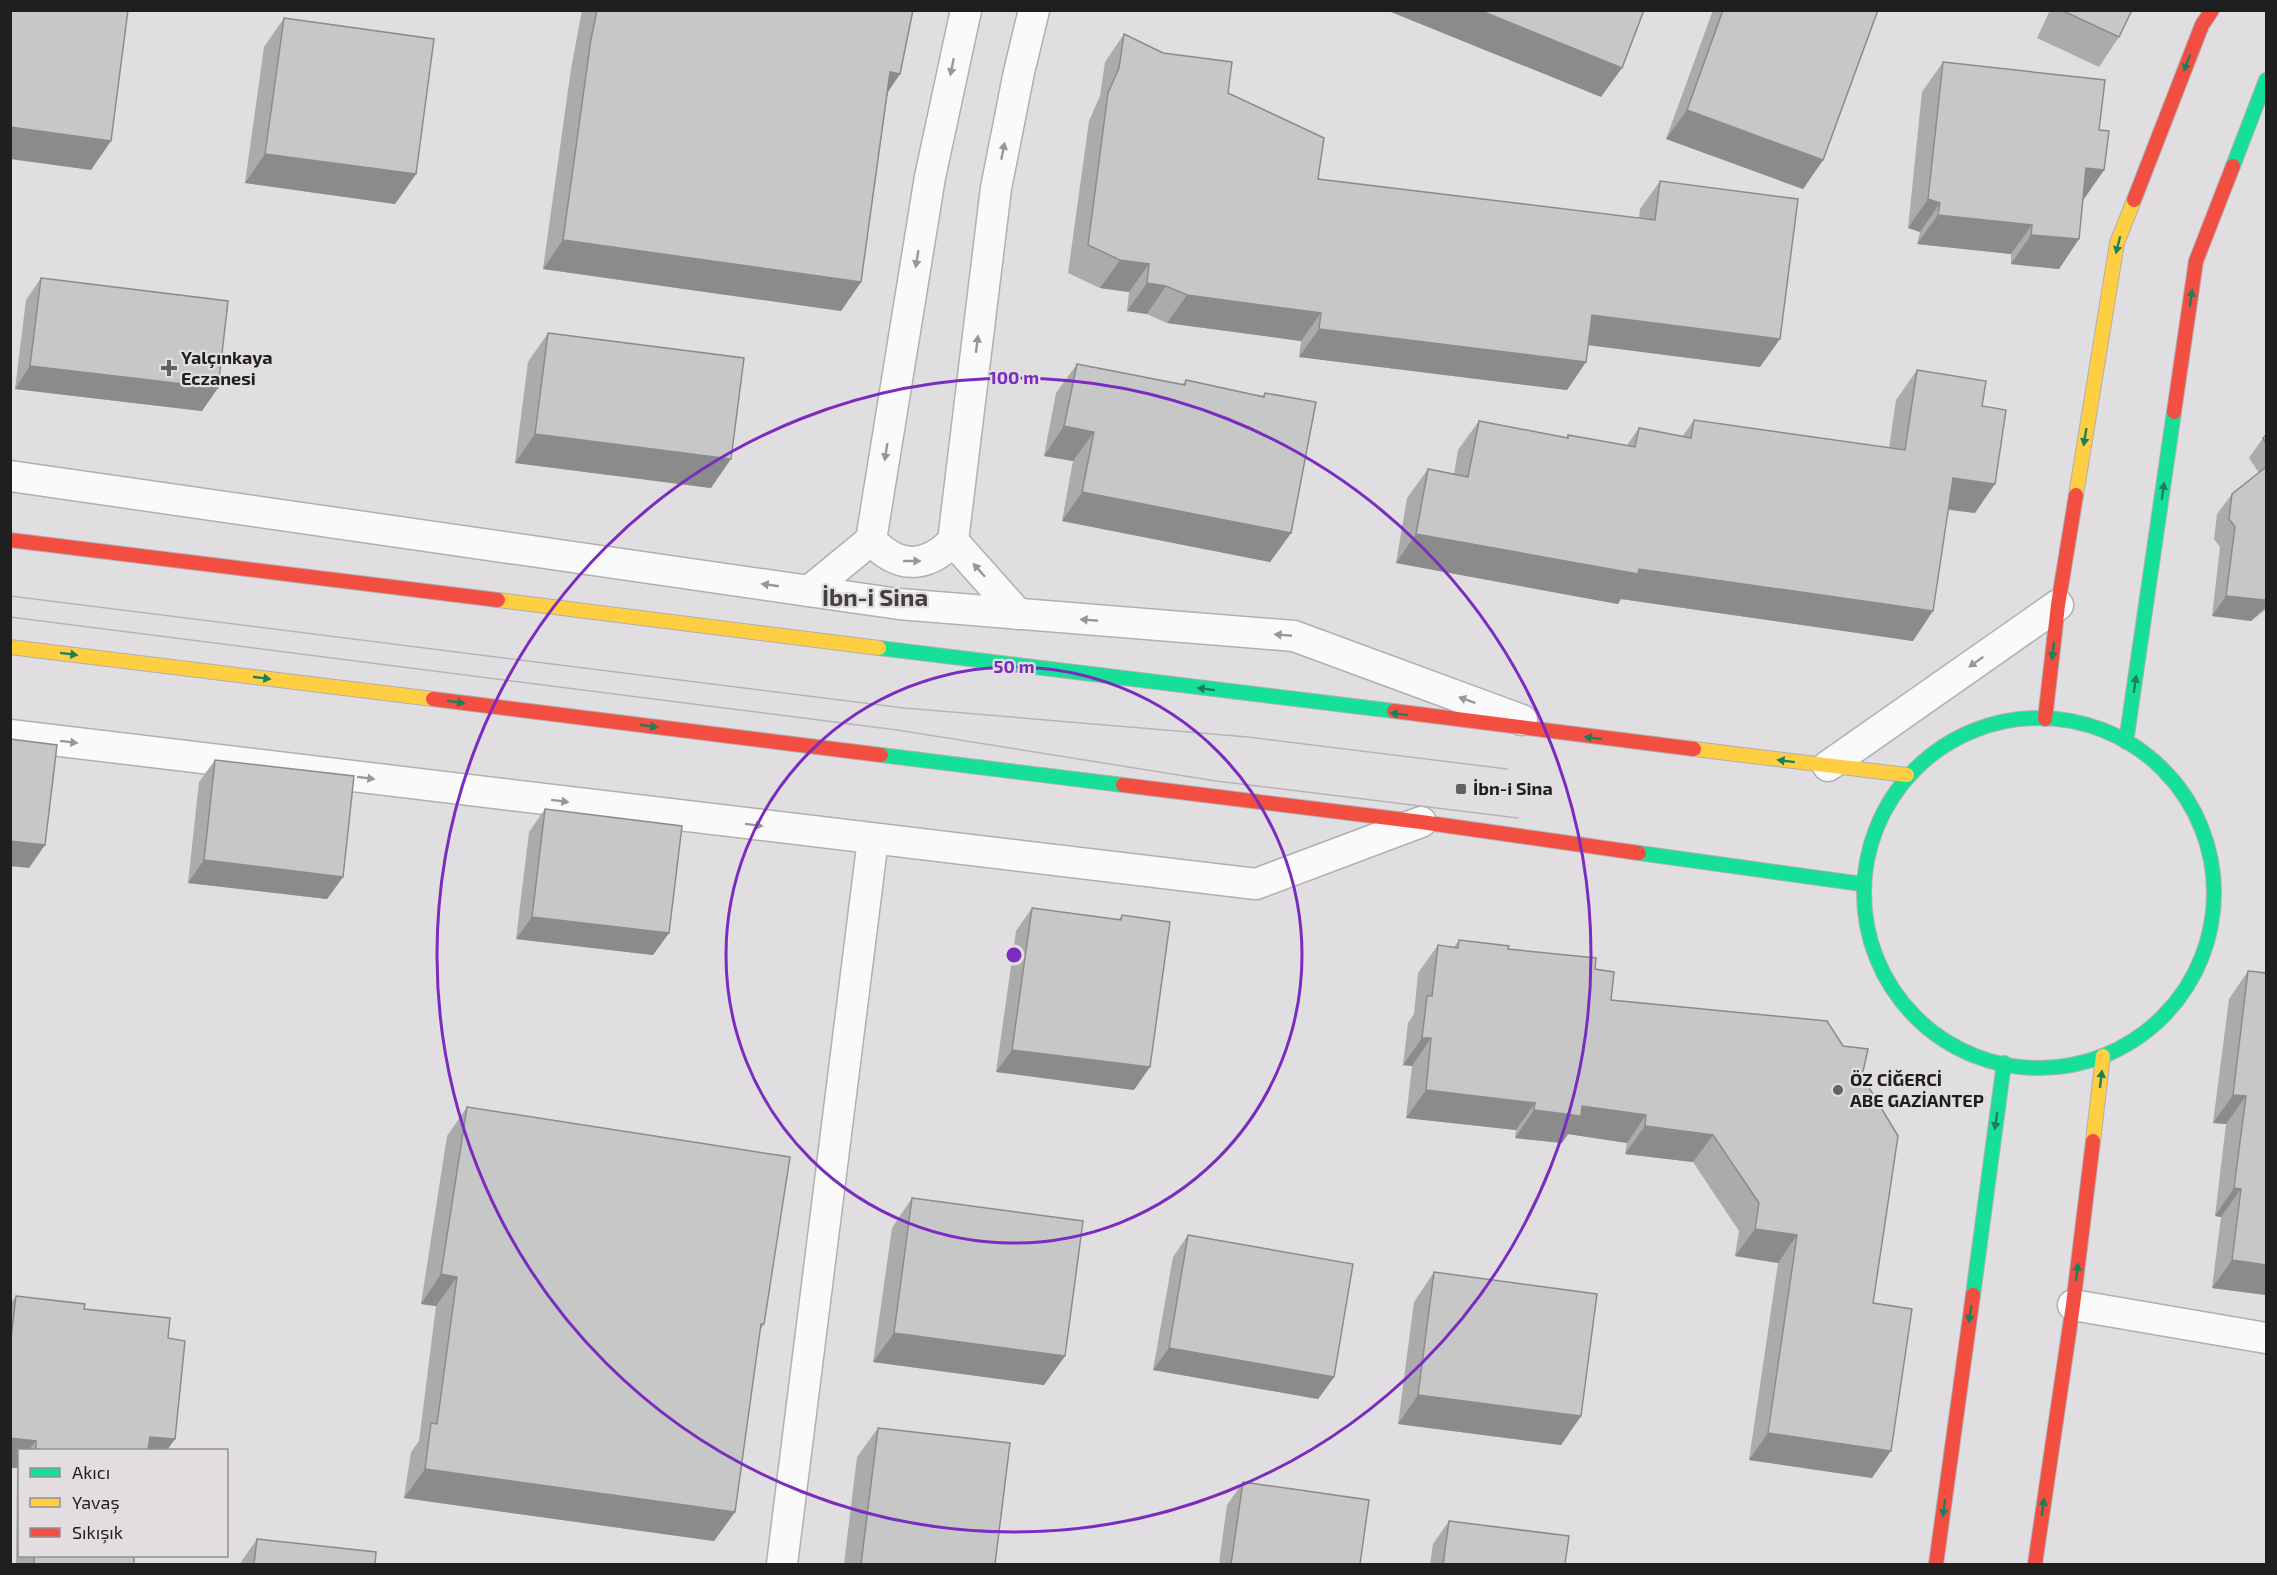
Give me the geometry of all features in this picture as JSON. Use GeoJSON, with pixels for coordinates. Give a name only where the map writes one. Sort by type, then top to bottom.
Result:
{"type":"FeatureCollection","features":[{"type":"Feature","properties":{"kind":"main road"},"geometry":{"type":"LineString","coordinates":[[2045,719],[2058,605],[2117,243],[2202,25],[2212,10]]}},
{"type":"Feature","properties":{"kind":"main road"},"geometry":{"type":"LineString","coordinates":[[2126,742],[2196,261],[2266,80]]}},
{"type":"Feature","properties":{"kind":"main road"},"geometry":{"type":"LineString","coordinates":[[10,540],[1907,776]]}},
{"type":"Feature","properties":{"kind":"main road"},"geometry":{"type":"LineString","coordinates":[[10,647],[1421,822],[1862,884]]}},
{"type":"Feature","properties":{"kind":"main road"},"geometry":{"type":"LineString","coordinates":[[2061,719],[2115,734],[2126,742],[2161,767],[2195,812],[2213,865],[2213,921],[2195,975],[2159,1022],[2103,1056],[2051,1069],[2004,1063],[1938,1038],[1895,996],[1869,943],[1862,884],[1882,815],[1907,776],[1951,740],[2004,721],[2061,719]]}},
{"type":"Feature","properties":{"kind":"main road"},"geometry":{"type":"LineString","coordinates":[[2035,1564],[2073,1305],[2103,1056]]}},
{"type":"Feature","properties":{"kind":"main road"},"geometry":{"type":"LineString","coordinates":[[1936,1564],[2004,1063]]}},
{"type":"Feature","properties":{"kind":"street"},"geometry":{"type":"LineString","coordinates":[[810,591],[871,540],[930,177],[966,10]]}},
{"type":"Feature","properties":{"kind":"street"},"geometry":{"type":"LineString","coordinates":[[871,540],[882,552],[898,560],[914,562],[930,559],[942,552],[953,541],[996,188],[1034,10]]}},
{"type":"Feature","properties":{"kind":"street"},"geometry":{"type":"LineString","coordinates":[[10,476],[900,603],[1294,636],[1561,734]]}},
{"type":"Feature","properties":{"kind":"street"},"geometry":{"type":"LineString","coordinates":[[953,541],[1018,614]]}},
{"type":"Feature","properties":{"kind":"street"},"geometry":{"type":"LineString","coordinates":[[1828,766],[2058,605]]}},
{"type":"Feature","properties":{"kind":"street"},"geometry":{"type":"LineString","coordinates":[[10,735],[1256,884],[1421,822]]}},
{"type":"Feature","properties":{"kind":"street"},"geometry":{"type":"LineString","coordinates":[[782,1564],[873,839]]}},
{"type":"Feature","properties":{"kind":"street"},"geometry":{"type":"LineString","coordinates":[[2073,1305],[2266,1338]]}},
{"type":"Feature","properties":{"kind":"building"},"geometry":{"type":"Polygon","coordinates":[[[10,10],[128,10],[111,141],[10,127],[10,10]]]}},
{"type":"Feature","properties":{"kind":"building"},"geometry":{"type":"Polygon","coordinates":[[[597,10],[913,10],[900,74],[890,72],[861,282],[563,240],[597,10]]]}},
{"type":"Feature","properties":{"kind":"building"},"geometry":{"type":"Polygon","coordinates":[[[1479,10],[1644,10],[1622,68],[1479,10]]]}},
{"type":"Feature","properties":{"kind":"building"},"geometry":{"type":"Polygon","coordinates":[[[1723,10],[1878,10],[1823,160],[1687,110],[1723,10]]]}},
{"type":"Feature","properties":{"kind":"building"},"geometry":{"type":"Polygon","coordinates":[[[2061,10],[2132,10],[2119,37],[2061,10]]]}},
{"type":"Feature","properties":{"kind":"building"},"geometry":{"type":"Polygon","coordinates":[[[284,18],[434,39],[416,174],[265,154],[284,18]]]}},
{"type":"Feature","properties":{"kind":"building"},"geometry":{"type":"Polygon","coordinates":[[[1124,34],[1163,53],[1232,62],[1228,93],[1324,138],[1318,179],[1655,220],[1660,181],[1798,199],[1780,339],[1592,315],[1586,362],[1319,329],[1321,313],[1187,295],[1166,286],[1147,283],[1149,264],[1120,260],[1088,245],[1108,93],[1119,68],[1124,34]]]}},
{"type":"Feature","properties":{"kind":"building"},"geometry":{"type":"Polygon","coordinates":[[[1943,62],[2105,80],[2099,130],[2109,131],[2104,170],[2086,168],[2079,239],[2031,235],[2032,225],[1938,215],[1940,203],[1928,199],[1943,62]]]}},
{"type":"Feature","properties":{"kind":"building"},"geometry":{"type":"Polygon","coordinates":[[[41,278],[228,301],[218,388],[30,366],[41,278]]]}},
{"type":"Feature","properties":{"kind":"building"},"geometry":{"type":"Polygon","coordinates":[[[548,333],[744,358],[731,459],[535,434],[548,333]]]}},
{"type":"Feature","properties":{"kind":"building"},"geometry":{"type":"Polygon","coordinates":[[[1077,364],[1185,385],[1186,380],[1264,397],[1265,393],[1316,402],[1291,533],[1082,492],[1094,432],[1064,426],[1077,364]]]}},
{"type":"Feature","properties":{"kind":"building"},"geometry":{"type":"Polygon","coordinates":[[[1917,370],[1986,381],[1982,406],[2006,410],[1995,484],[1953,478],[1933,611],[1639,569],[1638,574],[1416,534],[1428,469],[1468,477],[1479,421],[1568,438],[1568,435],[1635,447],[1639,428],[1691,438],[1694,420],[1905,450],[1917,370]]]}},
{"type":"Feature","properties":{"kind":"building"},"geometry":{"type":"Polygon","coordinates":[[[2266,467],[2266,600],[2226,596],[2235,527],[2229,519],[2232,494],[2266,467]]]}},
{"type":"Feature","properties":{"kind":"building"},"geometry":{"type":"Polygon","coordinates":[[[10,739],[57,745],[45,845],[10,841],[10,739]]]}},
{"type":"Feature","properties":{"kind":"building"},"geometry":{"type":"Polygon","coordinates":[[[215,760],[354,776],[343,877],[204,860],[215,760]]]}},
{"type":"Feature","properties":{"kind":"building"},"geometry":{"type":"Polygon","coordinates":[[[545,809],[682,826],[669,933],[532,917],[545,809]]]}},
{"type":"Feature","properties":{"kind":"building"},"geometry":{"type":"Polygon","coordinates":[[[1032,908],[1121,920],[1122,915],[1170,922],[1150,1067],[1012,1050],[1032,908]]]}},
{"type":"Feature","properties":{"kind":"building"},"geometry":{"type":"Polygon","coordinates":[[[1459,940],[1509,946],[1508,949],[1596,958],[1595,969],[1614,972],[1611,1000],[1827,1021],[1843,1046],[1868,1049],[1862,1076],[1898,1136],[1873,1303],[1912,1309],[1891,1451],[1768,1433],[1797,1235],[1755,1229],[1759,1203],[1713,1135],[1645,1126],[1646,1115],[1582,1106],[1581,1116],[1534,1110],[1535,1103],[1426,1090],[1431,1038],[1422,1038],[1427,996],[1432,996],[1438,945],[1458,948],[1459,940]]]}},
{"type":"Feature","properties":{"kind":"building"},"geometry":{"type":"Polygon","coordinates":[[[2248,971],[2266,973],[2266,1265],[2232,1260],[2241,1189],[2234,1188],[2246,1096],[2233,1095],[2248,971]]]}},
{"type":"Feature","properties":{"kind":"building"},"geometry":{"type":"Polygon","coordinates":[[[467,1107],[790,1157],[764,1324],[761,1324],[735,1512],[425,1469],[431,1423],[437,1424],[457,1277],[441,1274],[467,1107]]]}},
{"type":"Feature","properties":{"kind":"building"},"geometry":{"type":"Polygon","coordinates":[[[912,1198],[1083,1221],[1065,1356],[894,1333],[912,1198]]]}},
{"type":"Feature","properties":{"kind":"building"},"geometry":{"type":"Polygon","coordinates":[[[1188,1235],[1353,1264],[1334,1377],[1169,1348],[1188,1235]]]}},
{"type":"Feature","properties":{"kind":"building"},"geometry":{"type":"Polygon","coordinates":[[[1434,1272],[1597,1294],[1581,1416],[1418,1395],[1434,1272]]]}},
{"type":"Feature","properties":{"kind":"building"},"geometry":{"type":"Polygon","coordinates":[[[16,1296],[85,1304],[84,1309],[170,1318],[168,1338],[185,1341],[175,1439],[150,1437],[148,1449],[36,1449],[36,1441],[10,1438],[10,1346],[16,1296]]]}},
{"type":"Feature","properties":{"kind":"building"},"geometry":{"type":"Polygon","coordinates":[[[878,1428],[1010,1443],[995,1564],[861,1564],[878,1428]]]}},
{"type":"Feature","properties":{"kind":"building"},"geometry":{"type":"Polygon","coordinates":[[[1243,1482],[1369,1500],[1360,1564],[1231,1564],[1243,1482]]]}},
{"type":"Feature","properties":{"kind":"building"},"geometry":{"type":"Polygon","coordinates":[[[1449,1521],[1569,1536],[1565,1564],[1443,1564],[1449,1521]]]}},
{"type":"Feature","properties":{"kind":"building"},"geometry":{"type":"Polygon","coordinates":[[[257,1539],[376,1552],[375,1564],[254,1564],[257,1539]]]}},
{"type":"Feature","properties":{"kind":"building"},"geometry":{"type":"Polygon","coordinates":[[[34,1557],[134,1557],[134,1564],[34,1564],[34,1557]]]}},
{"type":"Feature","properties":{"kind":"tram line"},"geometry":{"type":"LineString","coordinates":[[10,596],[904,708],[1248,737],[1507,769]]}},
{"type":"Feature","properties":{"kind":"tram line"},"geometry":{"type":"LineString","coordinates":[[10,617],[897,730],[1216,781],[1518,818]]}},
{"type":"Feature","properties":{"kind":"traffic: fast"},"geometry":{"type":"LineString","coordinates":[[2233,166],[2266,80]]}},
{"type":"Feature","properties":{"kind":"traffic: fast"},"geometry":{"type":"LineString","coordinates":[[2126,742],[2174,412]]}},
{"type":"Feature","properties":{"kind":"traffic: fast"},"geometry":{"type":"LineString","coordinates":[[879,648],[1394,711]]}},
{"type":"Feature","properties":{"kind":"traffic: fast"},"geometry":{"type":"LineString","coordinates":[[2039,718],[2090,726],[2121,739],[2150,758],[2174,782],[2193,811],[2206,842],[2214,893],[2206,944],[2193,975],[2174,1004],[2150,1028],[2121,1047],[2090,1060],[2039,1068],[1988,1060],[1957,1047],[1928,1028],[1904,1004],[1885,975],[1872,944],[1864,893],[1872,842],[1885,811],[1904,782],[1928,758],[1957,739],[1988,726],[2039,718]]}},
{"type":"Feature","properties":{"kind":"traffic: fast"},"geometry":{"type":"LineString","coordinates":[[881,755],[1123,785]]}},
{"type":"Feature","properties":{"kind":"traffic: fast"},"geometry":{"type":"LineString","coordinates":[[1639,853],[1862,884]]}},
{"type":"Feature","properties":{"kind":"traffic: fast"},"geometry":{"type":"LineString","coordinates":[[1973,1295],[2004,1063]]}},
{"type":"Feature","properties":{"kind":"traffic: slow"},"geometry":{"type":"LineString","coordinates":[[2076,495],[2117,243],[2134,200]]}},
{"type":"Feature","properties":{"kind":"traffic: slow"},"geometry":{"type":"LineString","coordinates":[[498,600],[879,648]]}},
{"type":"Feature","properties":{"kind":"traffic: slow"},"geometry":{"type":"LineString","coordinates":[[10,647],[433,699]]}},
{"type":"Feature","properties":{"kind":"traffic: slow"},"geometry":{"type":"LineString","coordinates":[[1694,749],[1907,775]]}},
{"type":"Feature","properties":{"kind":"traffic: slow"},"geometry":{"type":"LineString","coordinates":[[2093,1141],[2103,1056]]}},
{"type":"Feature","properties":{"kind":"traffic: jam"},"geometry":{"type":"LineString","coordinates":[[2134,200],[2202,25],[2212,10]]}},
{"type":"Feature","properties":{"kind":"traffic: jam"},"geometry":{"type":"LineString","coordinates":[[2174,412],[2196,261],[2233,166]]}},
{"type":"Feature","properties":{"kind":"traffic: jam"},"geometry":{"type":"LineString","coordinates":[[2045,719],[2058,605],[2076,495]]}},
{"type":"Feature","properties":{"kind":"traffic: jam"},"geometry":{"type":"LineString","coordinates":[[10,540],[498,600]]}},
{"type":"Feature","properties":{"kind":"traffic: jam"},"geometry":{"type":"LineString","coordinates":[[433,699],[881,755]]}},
{"type":"Feature","properties":{"kind":"traffic: jam"},"geometry":{"type":"LineString","coordinates":[[1394,711],[1694,749]]}},
{"type":"Feature","properties":{"kind":"traffic: jam"},"geometry":{"type":"LineString","coordinates":[[1123,785],[1421,822],[1639,853]]}},
{"type":"Feature","properties":{"kind":"traffic: jam"},"geometry":{"type":"LineString","coordinates":[[2035,1564],[2073,1305],[2093,1141]]}},
{"type":"Feature","properties":{"kind":"traffic: jam"},"geometry":{"type":"LineString","coordinates":[[1936,1564],[1973,1295]]}},
{"type":"Feature","properties":{"kind":"place","name":"Yalçınkaya Eczanesi"},"geometry":{"type":"Point","coordinates":[169,368]}},
{"type":"Feature","properties":{"kind":"place","name":"İbn-i Sina"},"geometry":{"type":"Point","coordinates":[1461,789]}},
{"type":"Feature","properties":{"kind":"place","name":"ÖZ CİĞERCİ ABE GAZİANTEP"},"geometry":{"type":"Point","coordinates":[1838,1090]}},
{"type":"Feature","properties":{"kind":"district","name":"İbn-i Sina"},"geometry":{"type":"Point","coordinates":[875,598]}}]}
